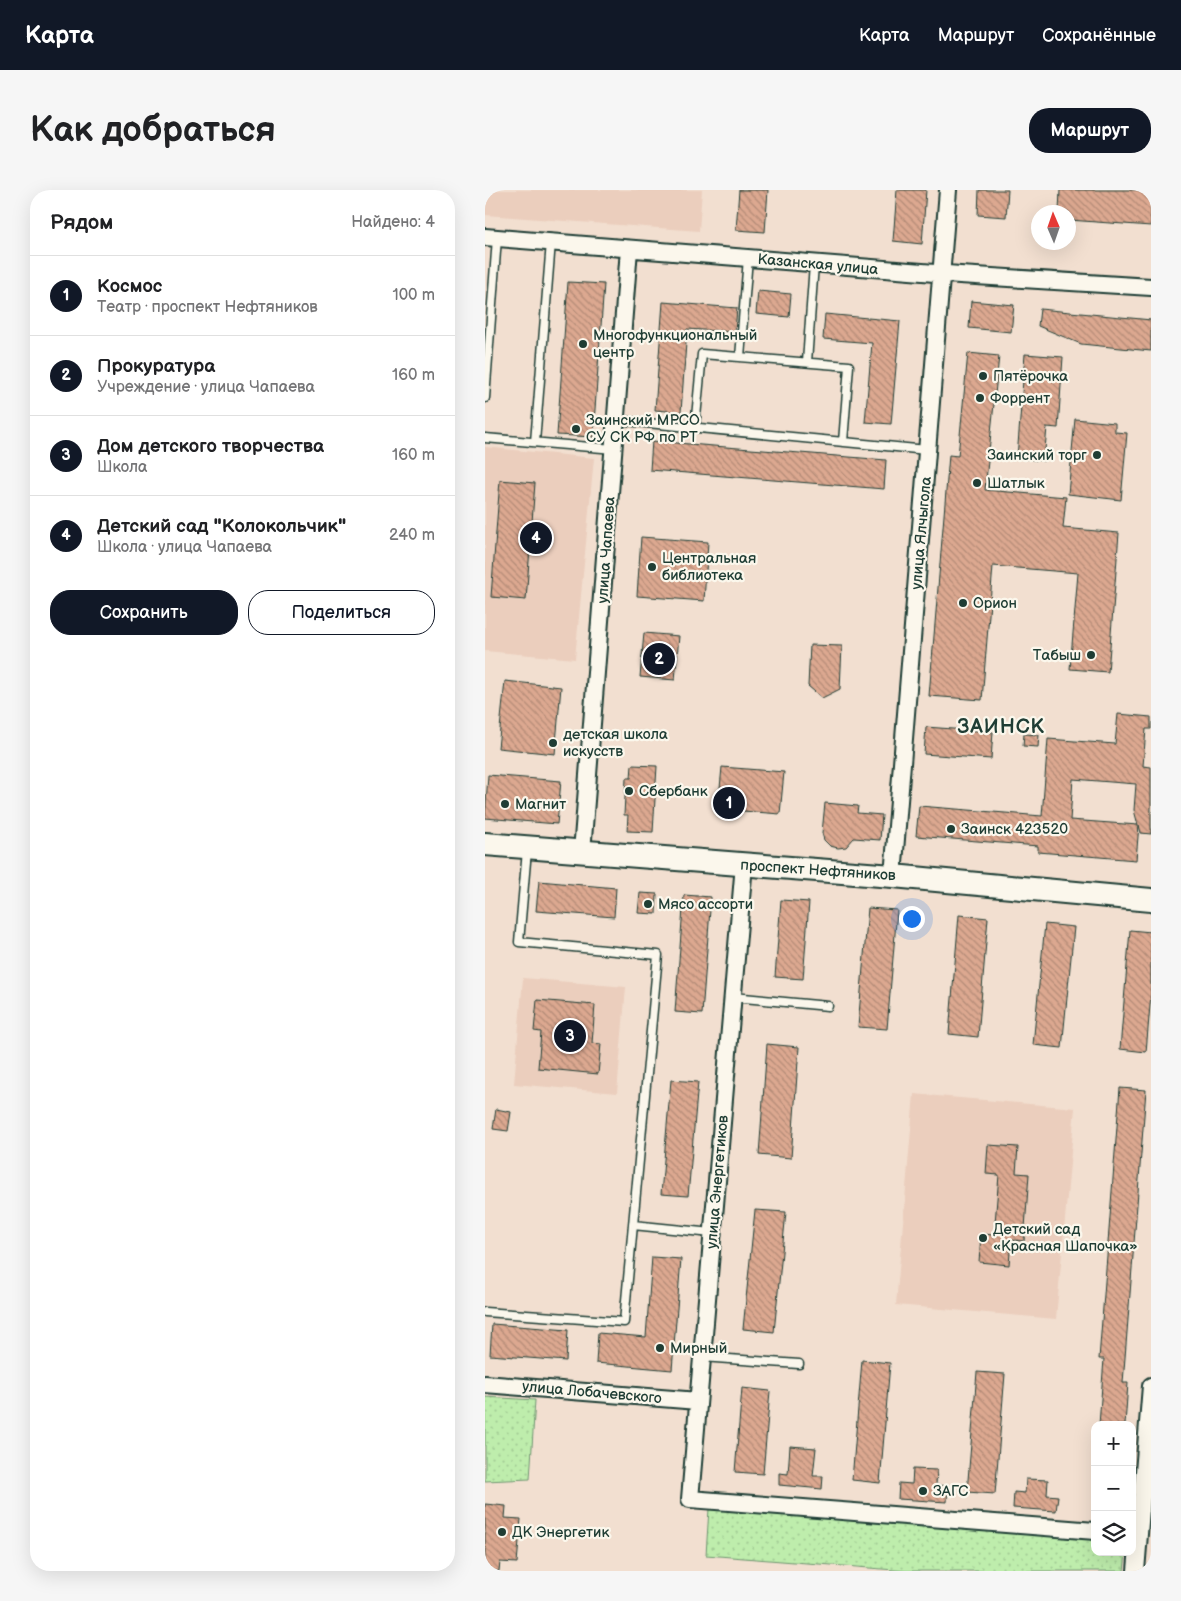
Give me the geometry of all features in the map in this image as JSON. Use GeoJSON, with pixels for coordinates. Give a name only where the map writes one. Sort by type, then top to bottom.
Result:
{"type":"FeatureCollection","features":[{"type":"Feature","properties":{"kind":"main road","name":"проспект Нефтяников"},"geometry":{"type":"LineString","coordinates":[[485,844],[893,876],[1151,900]]}},
{"type":"Feature","properties":{"kind":"street","name":"улица Ялчыгола"},"geometry":{"type":"LineString","coordinates":[[893,876],[948,190]]}},
{"type":"Feature","properties":{"kind":"street","name":"Казанская улица"},"geometry":{"type":"LineString","coordinates":[[491,238],[941,274],[1151,288]]}},
{"type":"Feature","properties":{"kind":"street","name":"улица Чапаева"},"geometry":{"type":"LineString","coordinates":[[582,852],[629,249]]}},
{"type":"Feature","properties":{"kind":"street","name":"улица Энергетиков"},"geometry":{"type":"LineString","coordinates":[[744,864],[690,1499],[1091,1531]]}},
{"type":"Feature","properties":{"kind":"street","name":"улица Лобачевского"},"geometry":{"type":"LineString","coordinates":[[485,1384],[698,1401]]}},
{"type":"Feature","properties":{"kind":"street"},"geometry":{"type":"LineString","coordinates":[[1136,1525],[1151,1386]]}},
{"type":"Feature","properties":{"kind":"street"},"geometry":{"type":"LineString","coordinates":[[1136,1556],[1136,1571]]}},
{"type":"Feature","properties":{"kind":"lane"},"geometry":{"type":"LineString","coordinates":[[485,398],[491,238]]}},
{"type":"Feature","properties":{"kind":"lane"},"geometry":{"type":"LineString","coordinates":[[535,442],[551,242]]}},
{"type":"Feature","properties":{"kind":"lane"},"geometry":{"type":"LineString","coordinates":[[740,357],[748,258]]}},
{"type":"Feature","properties":{"kind":"lane"},"geometry":{"type":"LineString","coordinates":[[807,362],[814,264]]}},
{"type":"Feature","properties":{"kind":"lane"},"geometry":{"type":"LineString","coordinates":[[695,428],[702,354],[807,362],[849,366],[843,442]]}},
{"type":"Feature","properties":{"kind":"lane"},"geometry":{"type":"LineString","coordinates":[[616,420],[927,450]]}},
{"type":"Feature","properties":{"kind":"lane"},"geometry":{"type":"LineString","coordinates":[[485,438],[614,449]]}},
{"type":"Feature","properties":{"kind":"lane"},"geometry":{"type":"LineString","coordinates":[[485,1312],[623,1322],[659,955],[519,942],[527,848]]}},
{"type":"Feature","properties":{"kind":"lane"},"geometry":{"type":"LineString","coordinates":[[733,997],[828,1006]]}},
{"type":"Feature","properties":{"kind":"lane"},"geometry":{"type":"LineString","coordinates":[[633,1225],[712,1233]]}},
{"type":"Feature","properties":{"kind":"lane"},"geometry":{"type":"LineString","coordinates":[[702,1357],[799,1364]]}},
{"type":"Feature","properties":{"kind":"shaded area"},"geometry":{"type":"Polygon","coordinates":[[[485,190],[702,190],[699,231],[485,215],[485,190]]]}},
{"type":"Feature","properties":{"kind":"shaded area"},"geometry":{"type":"Polygon","coordinates":[[[485,447],[594,458],[575,659],[485,651],[485,447]]]}},
{"type":"Feature","properties":{"kind":"shaded area"},"geometry":{"type":"Polygon","coordinates":[[[523,978],[626,987],[617,1093],[514,1084],[523,978]]]}},
{"type":"Feature","properties":{"kind":"shaded area","name":"Детский сад «Красная Шапочка»"},"geometry":{"type":"Polygon","coordinates":[[[914,1094],[1075,1108],[1056,1319],[896,1305],[914,1094]]]}},
{"type":"Feature","properties":{"kind":"green space"},"geometry":{"type":"Polygon","coordinates":[[[485,1397],[535,1400],[530,1479],[485,1481],[485,1397]]]}},
{"type":"Feature","properties":{"kind":"green space"},"geometry":{"type":"Polygon","coordinates":[[[709,1509],[1091,1540],[1091,1556],[1126,1556],[1124,1571],[907,1571],[706,1555],[709,1509]]]}},
{"type":"Feature","properties":{"kind":"building"},"geometry":{"type":"Polygon","coordinates":[[[739,190],[768,190],[765,232],[736,230],[739,190]]]}},
{"type":"Feature","properties":{"kind":"building"},"geometry":{"type":"Polygon","coordinates":[[[897,190],[926,190],[922,244],[893,241],[897,190]]]}},
{"type":"Feature","properties":{"kind":"building"},"geometry":{"type":"Polygon","coordinates":[[[979,190],[1008,190],[1006,217],[978,215],[979,190]]]}},
{"type":"Feature","properties":{"kind":"building"},"geometry":{"type":"Polygon","coordinates":[[[1060,190],[1151,190],[1151,226],[1076,221],[1076,205],[1059,205],[1060,190]]]}},
{"type":"Feature","properties":{"kind":"building"},"geometry":{"type":"Polygon","coordinates":[[[568,282],[604,284],[593,437],[557,435],[568,282]]]}},
{"type":"Feature","properties":{"kind":"building"},"geometry":{"type":"Polygon","coordinates":[[[758,291],[791,294],[789,317],[756,314],[758,291]]]}},
{"type":"Feature","properties":{"kind":"building"},"geometry":{"type":"Polygon","coordinates":[[[971,301],[1014,305],[1011,332],[969,328],[971,301]]]}},
{"type":"Feature","properties":{"kind":"building"},"geometry":{"type":"Polygon","coordinates":[[[663,302],[737,308],[735,332],[687,329],[681,412],[655,410],[663,302]]]}},
{"type":"Feature","properties":{"kind":"building"},"geometry":{"type":"Polygon","coordinates":[[[1040,309],[1151,320],[1151,351],[1081,344],[1038,326],[1040,309]]]}},
{"type":"Feature","properties":{"kind":"building"},"geometry":{"type":"Polygon","coordinates":[[[825,314],[900,321],[891,424],[865,422],[872,343],[823,339],[825,314]]]}},
{"type":"Feature","properties":{"kind":"building","name":"Орион"},"geometry":{"type":"Polygon","coordinates":[[[968,353],[999,356],[985,490],[1066,497],[1063,528],[1119,533],[1108,672],[1070,669],[1078,573],[993,566],[982,700],[929,696],[949,455],[958,456],[968,353]]]}},
{"type":"Feature","properties":{"kind":"building"},"geometry":{"type":"Polygon","coordinates":[[[1025,354],[1063,357],[1058,428],[1047,427],[1044,461],[1017,458],[1025,354]]]}},
{"type":"Feature","properties":{"kind":"building"},"geometry":{"type":"Polygon","coordinates":[[[1075,419],[1115,423],[1115,432],[1127,433],[1121,500],[1068,494],[1075,419]]]}},
{"type":"Feature","properties":{"kind":"building"},"geometry":{"type":"Polygon","coordinates":[[[652,441],[886,460],[884,489],[650,470],[652,441]]]}},
{"type":"Feature","properties":{"kind":"building"},"geometry":{"type":"Polygon","coordinates":[[[500,480],[535,483],[526,600],[491,597],[500,480]]]}},
{"type":"Feature","properties":{"kind":"building"},"geometry":{"type":"Polygon","coordinates":[[[641,537],[708,542],[704,601],[637,596],[641,537]]]}},
{"type":"Feature","properties":{"kind":"building"},"geometry":{"type":"Polygon","coordinates":[[[644,633],[679,636],[675,680],[640,677],[644,633]]]}},
{"type":"Feature","properties":{"kind":"building"},"geometry":{"type":"Polygon","coordinates":[[[810,645],[842,646],[840,689],[822,698],[808,686],[810,645]]]}},
{"type":"Feature","properties":{"kind":"building"},"geometry":{"type":"Polygon","coordinates":[[[505,681],[561,687],[555,754],[498,748],[505,681]]]}},
{"type":"Feature","properties":{"kind":"building"},"geometry":{"type":"Polygon","coordinates":[[[1118,714],[1151,717],[1151,729],[1146,729],[1143,766],[1151,767],[1151,834],[1141,833],[1139,825],[1136,860],[1038,852],[1038,846],[916,836],[919,806],[1042,816],[1048,739],[1115,744],[1118,714]],[[1073,779],[1070,820],[1138,825],[1134,810],[1136,784],[1073,779]]]}},
{"type":"Feature","properties":{"kind":"building"},"geometry":{"type":"Polygon","coordinates":[[[926,727],[993,732],[991,759],[924,754],[926,727]]]}},
{"type":"Feature","properties":{"kind":"building"},"geometry":{"type":"Polygon","coordinates":[[[1024,734],[1039,735],[1038,747],[1023,746],[1024,734]]]}},
{"type":"Feature","properties":{"kind":"building"},"geometry":{"type":"Polygon","coordinates":[[[632,765],[657,766],[653,832],[627,831],[628,815],[624,815],[626,778],[631,778],[632,765]]]}},
{"type":"Feature","properties":{"kind":"building"},"geometry":{"type":"Polygon","coordinates":[[[722,767],[784,772],[780,814],[718,809],[722,767]]]}},
{"type":"Feature","properties":{"kind":"building"},"geometry":{"type":"Polygon","coordinates":[[[488,775],[561,781],[557,824],[485,818],[488,775]]]}},
{"type":"Feature","properties":{"kind":"building"},"geometry":{"type":"Polygon","coordinates":[[[825,803],[858,806],[857,813],[882,815],[880,840],[854,838],[846,847],[830,846],[824,840],[822,833],[825,803]]]}},
{"type":"Feature","properties":{"kind":"building"},"geometry":{"type":"Polygon","coordinates":[[[539,881],[616,888],[614,917],[536,911],[539,881]]]}},
{"type":"Feature","properties":{"kind":"building"},"geometry":{"type":"Polygon","coordinates":[[[640,893],[657,894],[656,914],[638,913],[640,893]]]}},
{"type":"Feature","properties":{"kind":"building"},"geometry":{"type":"Polygon","coordinates":[[[684,895],[711,897],[702,1014],[675,1012],[684,895]]]}},
{"type":"Feature","properties":{"kind":"building"},"geometry":{"type":"Polygon","coordinates":[[[781,900],[809,902],[803,979],[775,977],[781,900]]]}},
{"type":"Feature","properties":{"kind":"building"},"geometry":{"type":"Polygon","coordinates":[[[868,908],[897,910],[887,1029],[858,1027],[868,908]]]}},
{"type":"Feature","properties":{"kind":"building"},"geometry":{"type":"Polygon","coordinates":[[[959,915],[988,918],[978,1037],[949,1034],[959,915]]]}},
{"type":"Feature","properties":{"kind":"building"},"geometry":{"type":"Polygon","coordinates":[[[1045,924],[1074,927],[1062,1048],[1033,1045],[1045,924]]]}},
{"type":"Feature","properties":{"kind":"building"},"geometry":{"type":"Polygon","coordinates":[[[1130,930],[1151,932],[1151,994],[1146,1052],[1120,1049],[1130,930]]]}},
{"type":"Feature","properties":{"kind":"building"},"geometry":{"type":"Polygon","coordinates":[[[537,1000],[595,1005],[592,1043],[601,1044],[598,1074],[538,1068],[541,1032],[534,1031],[537,1000]]]}},
{"type":"Feature","properties":{"kind":"building"},"geometry":{"type":"Polygon","coordinates":[[[767,1044],[799,1047],[791,1158],[759,1155],[767,1044]]]}},
{"type":"Feature","properties":{"kind":"building"},"geometry":{"type":"Polygon","coordinates":[[[671,1080],[698,1082],[688,1196],[661,1194],[671,1080]]]}},
{"type":"Feature","properties":{"kind":"building"},"geometry":{"type":"Polygon","coordinates":[[[1120,1088],[1146,1090],[1123,1383],[1128,1383],[1125,1421],[1099,1421],[1104,1359],[1099,1359],[1120,1088]]]}},
{"type":"Feature","properties":{"kind":"building"},"geometry":{"type":"Polygon","coordinates":[[[496,1109],[511,1112],[508,1131],[493,1129],[496,1109]]]}},
{"type":"Feature","properties":{"kind":"building"},"geometry":{"type":"Polygon","coordinates":[[[988,1145],[1018,1147],[1016,1173],[1029,1174],[1024,1241],[1011,1240],[1009,1265],[979,1262],[981,1234],[994,1235],[999,1175],[986,1174],[988,1145]]]}},
{"type":"Feature","properties":{"kind":"building"},"geometry":{"type":"Polygon","coordinates":[[[755,1210],[786,1212],[774,1332],[743,1329],[755,1210]]]}},
{"type":"Feature","properties":{"kind":"building"},"geometry":{"type":"Polygon","coordinates":[[[652,1257],[681,1259],[672,1370],[596,1363],[598,1333],[646,1337],[652,1257]]]}},
{"type":"Feature","properties":{"kind":"building"},"geometry":{"type":"Polygon","coordinates":[[[492,1324],[568,1330],[566,1361],[490,1355],[492,1324]]]}},
{"type":"Feature","properties":{"kind":"building"},"geometry":{"type":"Polygon","coordinates":[[[862,1360],[890,1363],[880,1483],[852,1480],[862,1360]]]}},
{"type":"Feature","properties":{"kind":"building"},"geometry":{"type":"Polygon","coordinates":[[[977,1372],[1005,1374],[995,1494],[967,1492],[977,1372]]]}},
{"type":"Feature","properties":{"kind":"building"},"geometry":{"type":"Polygon","coordinates":[[[742,1388],[770,1391],[763,1474],[735,1472],[742,1388]]]}},
{"type":"Feature","properties":{"kind":"building"},"geometry":{"type":"Polygon","coordinates":[[[790,1446],[816,1448],[813,1476],[823,1476],[822,1489],[779,1485],[779,1473],[788,1474],[790,1446]]]}},
{"type":"Feature","properties":{"kind":"building"},"geometry":{"type":"Polygon","coordinates":[[[913,1469],[937,1470],[936,1485],[948,1486],[947,1502],[898,1499],[899,1483],[912,1484],[913,1469]]]}},
{"type":"Feature","properties":{"kind":"building"},"geometry":{"type":"Polygon","coordinates":[[[1026,1479],[1048,1480],[1047,1495],[1058,1496],[1056,1511],[1013,1508],[1014,1492],[1025,1493],[1026,1479]]]}},
{"type":"Feature","properties":{"kind":"building","name":"ДК Энергетик"},"geometry":{"type":"Polygon","coordinates":[[[485,1504],[506,1506],[505,1518],[521,1519],[517,1563],[500,1562],[499,1571],[485,1571],[485,1504]]]}},
{"type":"Feature","properties":{"kind":"place","name":"Многофункциональный центр"},"geometry":{"type":"Point","coordinates":[583,344]}},
{"type":"Feature","properties":{"kind":"place","name":"Пятёрочка"},"geometry":{"type":"Point","coordinates":[983,376]}},
{"type":"Feature","properties":{"kind":"place","name":"Форрент"},"geometry":{"type":"Point","coordinates":[980,398]}},
{"type":"Feature","properties":{"kind":"place","name":"Заинский МРСО СУ СК РФ по РТ"},"geometry":{"type":"Point","coordinates":[576,429]}},
{"type":"Feature","properties":{"kind":"place","name":"Заинский торг"},"geometry":{"type":"Point","coordinates":[1097,455]}},
{"type":"Feature","properties":{"kind":"place","name":"Шатлык"},"geometry":{"type":"Point","coordinates":[977,483]}},
{"type":"Feature","properties":{"kind":"place","name":"Детский сад \"Колокольчик\""},"geometry":{"type":"Point","coordinates":[536,538]}},
{"type":"Feature","properties":{"kind":"place","name":"Центральная библиотека"},"geometry":{"type":"Point","coordinates":[652,567]}},
{"type":"Feature","properties":{"kind":"place","name":"Орион"},"geometry":{"type":"Point","coordinates":[963,603]}},
{"type":"Feature","properties":{"kind":"place","name":"Табыш"},"geometry":{"type":"Point","coordinates":[1091,655]}},
{"type":"Feature","properties":{"kind":"place","name":"Прокуратура"},"geometry":{"type":"Point","coordinates":[659,659]}},
{"type":"Feature","properties":{"kind":"place","name":"детская школа искусств"},"geometry":{"type":"Point","coordinates":[553,743]}},
{"type":"Feature","properties":{"kind":"place","name":"Сбербанк"},"geometry":{"type":"Point","coordinates":[629,791]}},
{"type":"Feature","properties":{"kind":"place","name":"Космос"},"geometry":{"type":"Point","coordinates":[729,803]}},
{"type":"Feature","properties":{"kind":"place","name":"Магнит"},"geometry":{"type":"Point","coordinates":[505,804]}},
{"type":"Feature","properties":{"kind":"place","name":"Заинск 423520"},"geometry":{"type":"Point","coordinates":[951,829]}},
{"type":"Feature","properties":{"kind":"place","name":"Мясо ассорти"},"geometry":{"type":"Point","coordinates":[648,904]}},
{"type":"Feature","properties":{"kind":"place","name":"Дом детского творчества"},"geometry":{"type":"Point","coordinates":[570,1036]}},
{"type":"Feature","properties":{"kind":"place","name":"Детский сад «Красная Шапочка»"},"geometry":{"type":"Point","coordinates":[983,1238]}},
{"type":"Feature","properties":{"kind":"place","name":"Мирный"},"geometry":{"type":"Point","coordinates":[660,1348]}},
{"type":"Feature","properties":{"kind":"place","name":"ЗАГС"},"geometry":{"type":"Point","coordinates":[923,1491]}},
{"type":"Feature","properties":{"kind":"place","name":"ДК Энергетик"},"geometry":{"type":"Point","coordinates":[502,1532]}},
{"type":"Feature","properties":{"kind":"district","name":"ЗАИНСК"},"geometry":{"type":"Point","coordinates":[1001,726]}}]}
